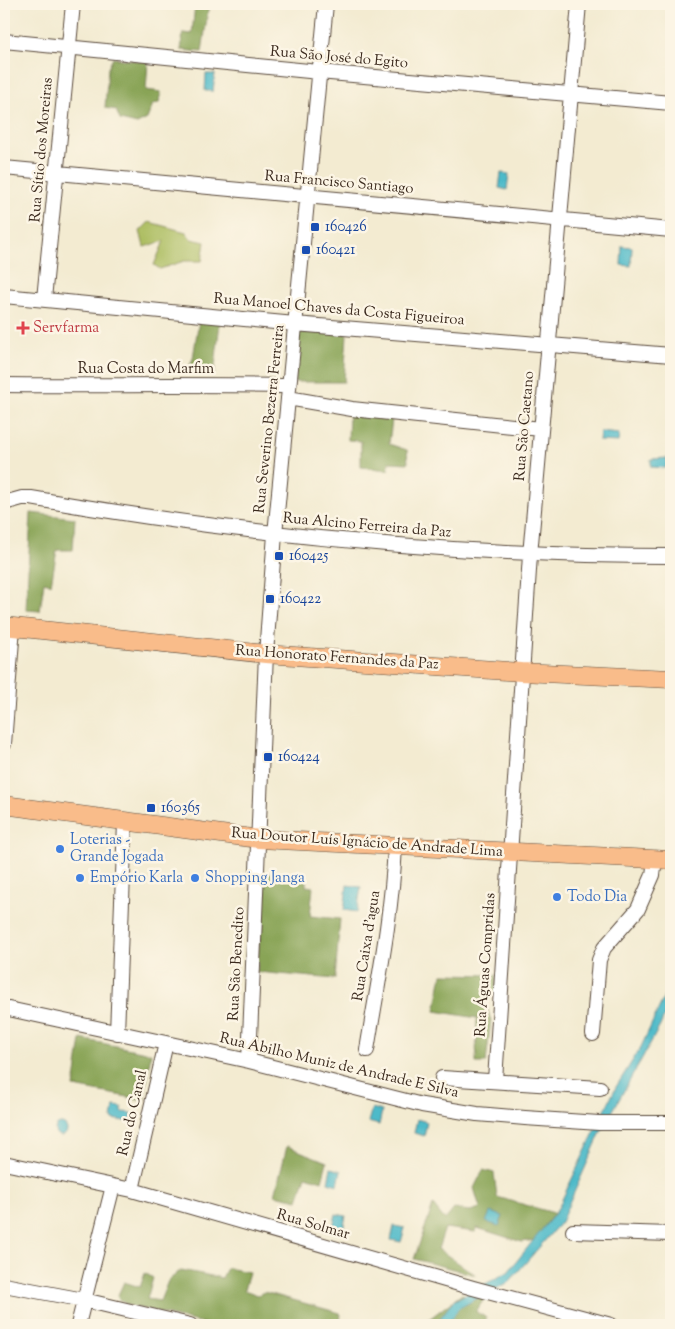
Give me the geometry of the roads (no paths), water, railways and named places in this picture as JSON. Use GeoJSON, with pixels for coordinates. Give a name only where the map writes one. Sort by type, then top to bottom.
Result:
{"type":"FeatureCollection","features":[{"type":"Feature","properties":{"kind":"main road","name":"Rua Honorato Fernandes da Paz"},"geometry":{"type":"LineString","coordinates":[[8,627],[266,654],[521,672],[671,679]]}},
{"type":"Feature","properties":{"kind":"main road","name":"Rua Doutor Luís Ignácio de Andrade Lima"},"geometry":{"type":"LineString","coordinates":[[4,805],[259,839],[663,860]]}},
{"type":"Feature","properties":{"kind":"street","name":"Rua Sítio dos Moreiras"},"geometry":{"type":"LineString","coordinates":[[44,299],[73,4]]}},
{"type":"Feature","properties":{"kind":"street","name":"Rua Severino Bezerra Ferreira"},"geometry":{"type":"LineString","coordinates":[[259,839],[266,654],[274,534],[326,4]]}},
{"type":"Feature","properties":{"kind":"street","name":"Rua São Caetano"},"geometry":{"type":"LineString","coordinates":[[509,852],[530,555],[579,4]]}},
{"type":"Feature","properties":{"kind":"street","name":"Rua São José do Egito"},"geometry":{"type":"LineString","coordinates":[[4,41],[319,72],[671,103]]}},
{"type":"Feature","properties":{"kind":"street","name":"Rua Francisco Santiago"},"geometry":{"type":"LineString","coordinates":[[4,168],[671,230]]}},
{"type":"Feature","properties":{"kind":"street","name":"Rua Manoel Chaves da Costa Figueiroa"},"geometry":{"type":"LineString","coordinates":[[4,296],[296,324],[671,355]]}},
{"type":"Feature","properties":{"kind":"street","name":"Rua Costa do Marfim"},"geometry":{"type":"LineString","coordinates":[[4,385],[133,386],[164,383],[288,392],[352,409],[541,429]]}},
{"type":"Feature","properties":{"kind":"street","name":"Rua Alcino Ferreira da Paz"},"geometry":{"type":"LineString","coordinates":[[4,503],[22,498],[31,498],[274,534],[530,555],[671,556]]}},
{"type":"Feature","properties":{"kind":"street"},"geometry":{"type":"LineString","coordinates":[[4,744],[8,627]]}},
{"type":"Feature","properties":{"kind":"street"},"geometry":{"type":"LineString","coordinates":[[117,1033],[125,822]]}},
{"type":"Feature","properties":{"kind":"street","name":"Rua São Benedito"},"geometry":{"type":"LineString","coordinates":[[249,1061],[259,839]]}},
{"type":"Feature","properties":{"kind":"street","name":"Rua Caixa d'agua"},"geometry":{"type":"LineString","coordinates":[[367,1050],[387,915],[393,891],[394,846]]}},
{"type":"Feature","properties":{"kind":"street","name":"Rua Águas Compridas"},"geometry":{"type":"LineString","coordinates":[[495,1080],[509,852]]}},
{"type":"Feature","properties":{"kind":"street"},"geometry":{"type":"LineString","coordinates":[[593,1034],[599,960],[604,948],[638,909],[653,875],[663,860]]}},
{"type":"Feature","properties":{"kind":"street","name":"Rua Abilho Muniz de Andrade E Silva"},"geometry":{"type":"LineString","coordinates":[[4,1008],[249,1061],[422,1105],[477,1114],[599,1123],[671,1123]]}},
{"type":"Feature","properties":{"kind":"street","name":"Rua do Canal"},"geometry":{"type":"LineString","coordinates":[[132,1190],[166,1044]]}},
{"type":"Feature","properties":{"kind":"street"},"geometry":{"type":"LineString","coordinates":[[442,1078],[600,1088]]}},
{"type":"Feature","properties":{"kind":"street","name":"Rua Solmar"},"geometry":{"type":"LineString","coordinates":[[4,1163],[132,1190],[497,1295],[569,1320],[611,1325]]}},
{"type":"Feature","properties":{"kind":"street"},"geometry":{"type":"LineString","coordinates":[[78,1325],[113,1186]]}},
{"type":"Feature","properties":{"kind":"street"},"geometry":{"type":"LineString","coordinates":[[573,1232],[671,1234]]}},
{"type":"Feature","properties":{"kind":"street"},"geometry":{"type":"LineString","coordinates":[[4,1285],[84,1300],[190,1325]]}},
{"type":"Feature","properties":{"kind":"water"},"geometry":{"type":"Polygon","coordinates":[[[206,74],[215,74],[213,91],[205,91],[206,74]]]}},
{"type":"Feature","properties":{"kind":"water"},"geometry":{"type":"Polygon","coordinates":[[[501,173],[509,174],[507,190],[499,188],[501,173]]]}},
{"type":"Feature","properties":{"kind":"water"},"geometry":{"type":"Polygon","coordinates":[[[622,246],[632,247],[631,266],[621,265],[622,246]]]}},
{"type":"Feature","properties":{"kind":"water"},"geometry":{"type":"Polygon","coordinates":[[[600,432],[619,434],[618,442],[599,441],[600,432]]]}},
{"type":"Feature","properties":{"kind":"water"},"geometry":{"type":"Polygon","coordinates":[[[667,458],[666,468],[651,467],[651,459],[667,458]]]}},
{"type":"Feature","properties":{"kind":"water"},"geometry":{"type":"Polygon","coordinates":[[[347,885],[361,887],[357,912],[344,910],[347,885]]]}},
{"type":"Feature","properties":{"kind":"water"},"geometry":{"type":"Polygon","coordinates":[[[671,953],[671,1000],[660,1026],[601,1132],[561,1222],[509,1282],[459,1308],[447,1325],[435,1325],[453,1301],[508,1272],[556,1212],[616,1087],[641,1047],[665,995],[671,953]]]}},
{"type":"Feature","properties":{"kind":"water"},"geometry":{"type":"Polygon","coordinates":[[[114,1106],[122,1107],[122,1112],[132,1113],[131,1122],[112,1119],[114,1106]]]}},
{"type":"Feature","properties":{"kind":"water"},"geometry":{"type":"Polygon","coordinates":[[[372,1108],[382,1111],[379,1125],[368,1122],[372,1108]]]}},
{"type":"Feature","properties":{"kind":"water"},"geometry":{"type":"Polygon","coordinates":[[[417,1119],[427,1122],[424,1136],[414,1133],[417,1119]]]}},
{"type":"Feature","properties":{"kind":"water"},"geometry":{"type":"Polygon","coordinates":[[[61,1124],[67,1130],[61,1136],[55,1130],[61,1124]]]}},
{"type":"Feature","properties":{"kind":"water"},"geometry":{"type":"Polygon","coordinates":[[[331,1168],[341,1171],[338,1185],[328,1182],[331,1168]]]}},
{"type":"Feature","properties":{"kind":"water"},"geometry":{"type":"Polygon","coordinates":[[[490,1212],[503,1216],[499,1226],[486,1222],[490,1212]]]}},
{"type":"Feature","properties":{"kind":"water"},"geometry":{"type":"Polygon","coordinates":[[[336,1214],[346,1216],[343,1230],[333,1227],[336,1214]]]}},
{"type":"Feature","properties":{"kind":"water"},"geometry":{"type":"Polygon","coordinates":[[[394,1226],[405,1228],[401,1242],[391,1240],[394,1226]]]}},
{"type":"Feature","properties":{"kind":"place","name":"160426"},"geometry":{"type":"Point","coordinates":[315,227]}},
{"type":"Feature","properties":{"kind":"place","name":"160421"},"geometry":{"type":"Point","coordinates":[306,250]}},
{"type":"Feature","properties":{"kind":"place","name":"Servfarma"},"geometry":{"type":"Point","coordinates":[23,328]}},
{"type":"Feature","properties":{"kind":"place","name":"160425"},"geometry":{"type":"Point","coordinates":[279,556]}},
{"type":"Feature","properties":{"kind":"place","name":"160422"},"geometry":{"type":"Point","coordinates":[270,599]}},
{"type":"Feature","properties":{"kind":"place","name":"160424"},"geometry":{"type":"Point","coordinates":[268,757]}},
{"type":"Feature","properties":{"kind":"place","name":"160365"},"geometry":{"type":"Point","coordinates":[151,808]}},
{"type":"Feature","properties":{"kind":"place","name":"Loterias - Grande Jogada"},"geometry":{"type":"Point","coordinates":[60,849]}},
{"type":"Feature","properties":{"kind":"place","name":"Empório Karla"},"geometry":{"type":"Point","coordinates":[80,878]}},
{"type":"Feature","properties":{"kind":"place","name":"Shopping Janga"},"geometry":{"type":"Point","coordinates":[195,878]}},
{"type":"Feature","properties":{"kind":"place","name":"Todo Dia"},"geometry":{"type":"Point","coordinates":[557,897]}}]}
